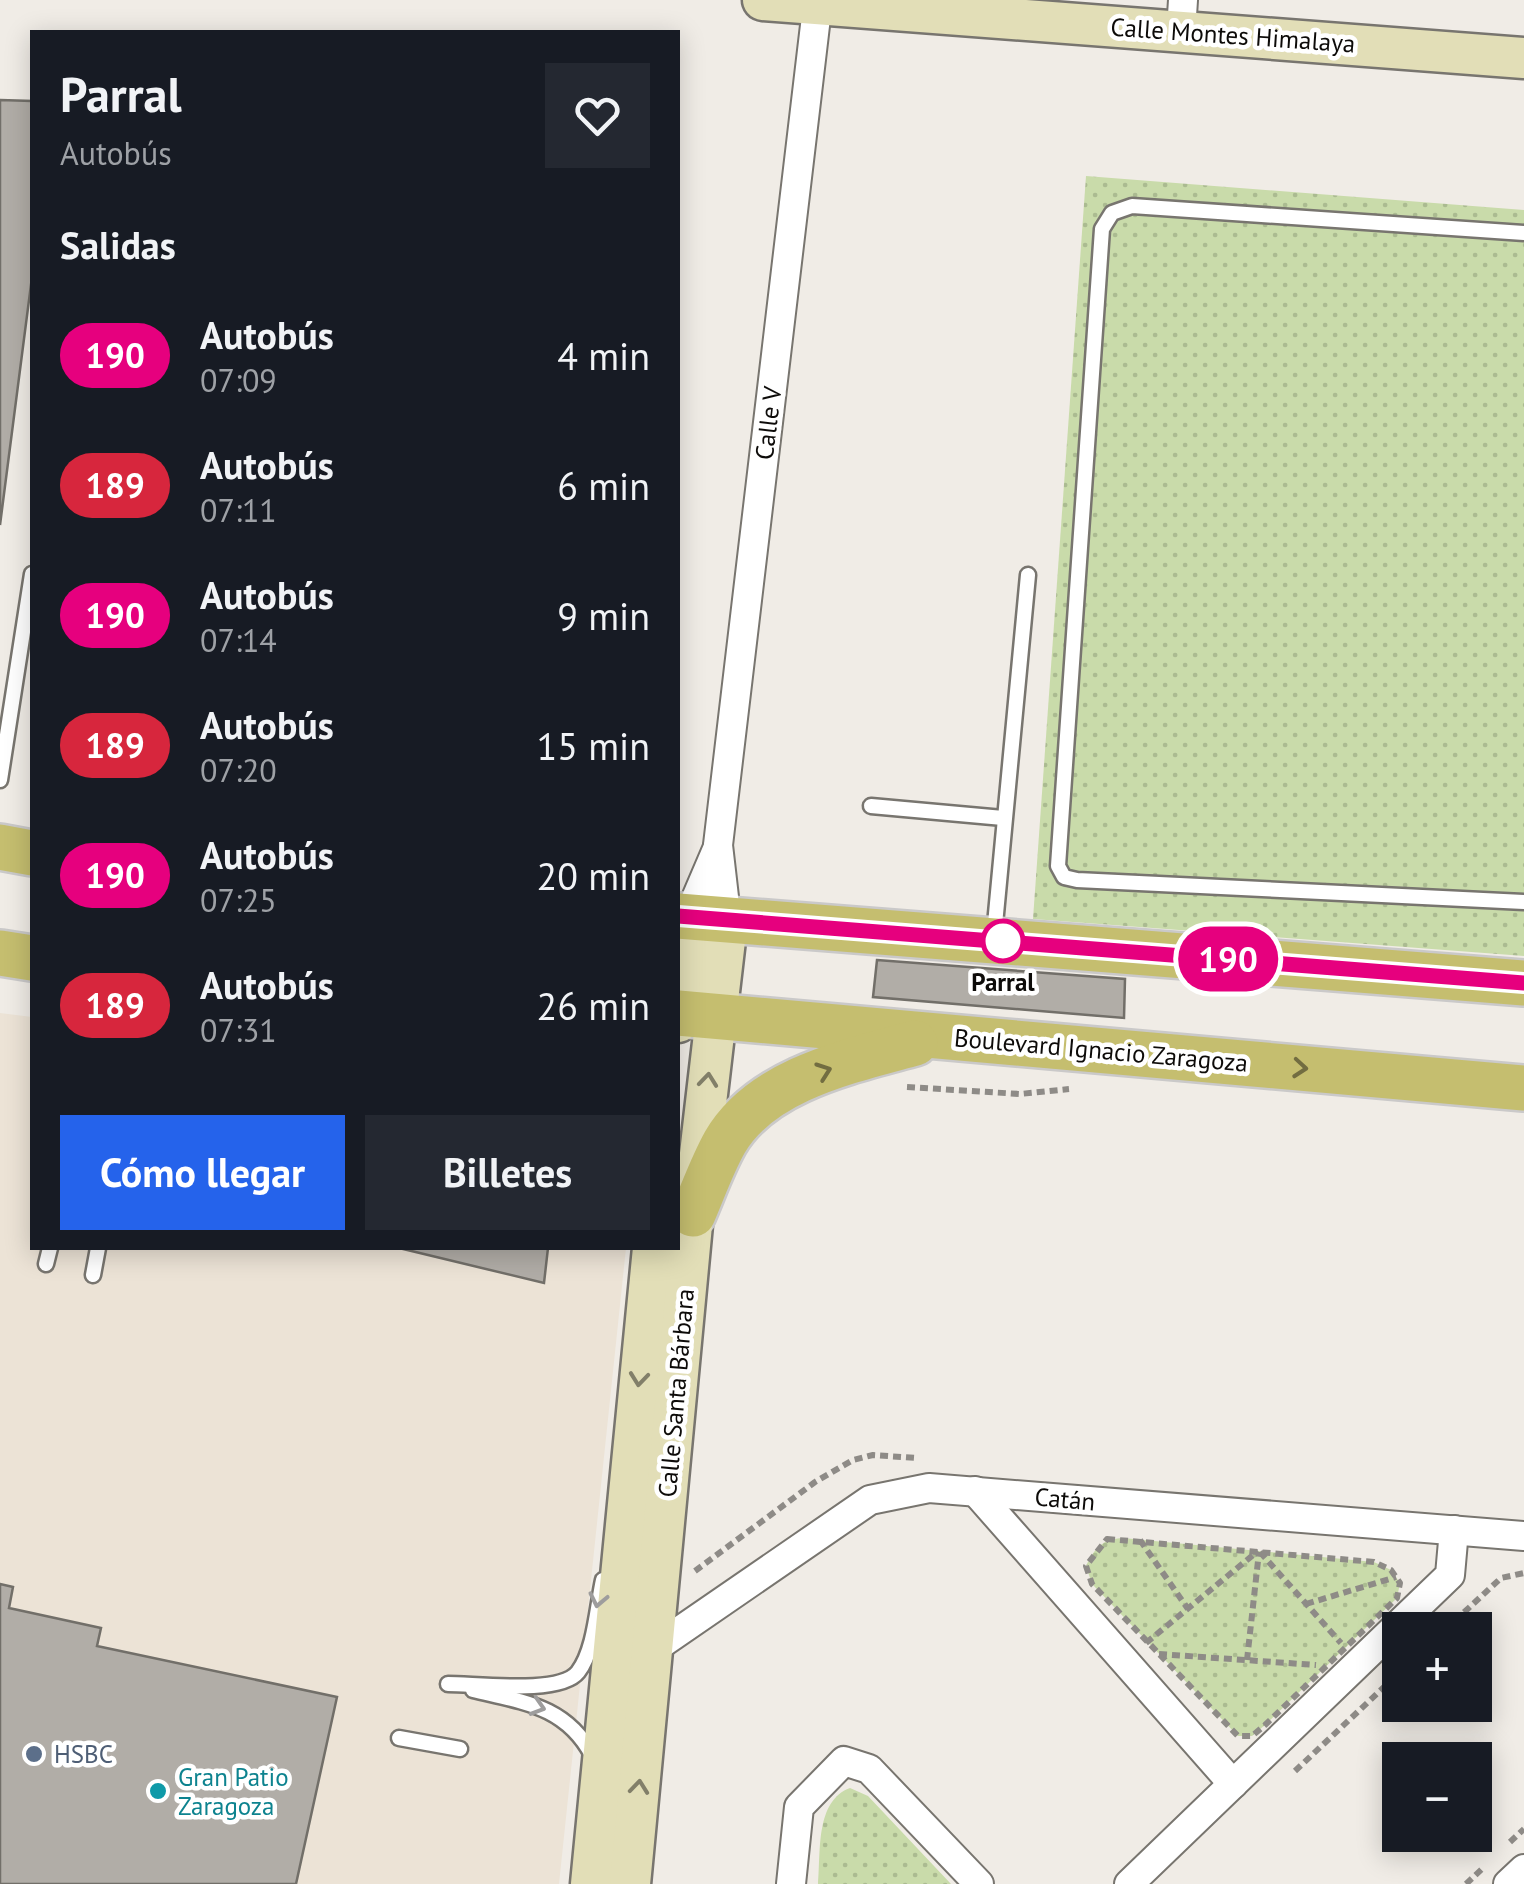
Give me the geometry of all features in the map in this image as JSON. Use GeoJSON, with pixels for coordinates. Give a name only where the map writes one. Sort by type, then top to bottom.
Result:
{"type":"FeatureCollection","features":[{"type":"Feature","properties":{"kind":"main road"},"geometry":{"type":"LineString","coordinates":[[0,847],[30,853]]}},
{"type":"Feature","properties":{"kind":"main road"},"geometry":{"type":"LineString","coordinates":[[697,918],[1524,983]]}},
{"type":"Feature","properties":{"kind":"main road","name":"Boulevard Ignacio Zaragoza"},"geometry":{"type":"LineString","coordinates":[[687,1016],[1524,1088]]}},
{"type":"Feature","properties":{"kind":"main road"},"geometry":{"type":"LineString","coordinates":[[693,1214],[726,1140],[775,1094],[849,1062],[940,1037]]}},
{"type":"Feature","properties":{"kind":"street","name":"Calle Montes Himalaya"},"geometry":{"type":"LineString","coordinates":[[763,0],[1182,15],[1524,58]]}},
{"type":"Feature","properties":{"kind":"street","name":"Calle V"},"geometry":{"type":"LineString","coordinates":[[718,846],[818,2]]}},
{"type":"Feature","properties":{"kind":"street","name":"Calle Santa Bárbara"},"geometry":{"type":"LineString","coordinates":[[697,918],[718,846]]}},
{"type":"Feature","properties":{"kind":"street","name":"Calle Santa Bárbara"},"geometry":{"type":"LineString","coordinates":[[591,1884],[633,1436],[665,1305],[693,1214],[687,1016],[697,918],[718,846]]}},
{"type":"Feature","properties":{"kind":"street","name":"Calle Santa Bárbara"},"geometry":{"type":"LineString","coordinates":[[630,1884],[652,1650],[665,1305],[653,1250]]}},
{"type":"Feature","properties":{"kind":"street","name":"Catán"},"geometry":{"type":"LineString","coordinates":[[652,1650],[870,1500],[929,1488],[1524,1536]]}},
{"type":"Feature","properties":{"kind":"street"},"geometry":{"type":"LineString","coordinates":[[975,1492],[1233,1784]]}},
{"type":"Feature","properties":{"kind":"street"},"geometry":{"type":"LineString","coordinates":[[1129,1884],[1450,1575],[1454,1530]]}},
{"type":"Feature","properties":{"kind":"street"},"geometry":{"type":"LineString","coordinates":[[791,1884],[799,1806],[844,1761],[870,1769],[979,1884]]}},
{"type":"Feature","properties":{"kind":"street"},"geometry":{"type":"LineString","coordinates":[[1508,1884],[1524,1869]]}},
{"type":"Feature","properties":{"kind":"lane"},"geometry":{"type":"LineString","coordinates":[[1524,233],[1132,206],[1112,213],[1102,229],[1058,866],[1064,877],[1077,880],[1524,902]]}},
{"type":"Feature","properties":{"kind":"lane"},"geometry":{"type":"LineString","coordinates":[[994,940],[1028,575]]}},
{"type":"Feature","properties":{"kind":"lane"},"geometry":{"type":"LineString","coordinates":[[0,780],[30,587]]}},
{"type":"Feature","properties":{"kind":"lane"},"geometry":{"type":"LineString","coordinates":[[871,806],[1004,818]]}},
{"type":"Feature","properties":{"kind":"lane"},"geometry":{"type":"LineString","coordinates":[[0,965],[16,962]]}},
{"type":"Feature","properties":{"kind":"lane"},"geometry":{"type":"LineString","coordinates":[[46,1264],[50,1250]]}},
{"type":"Feature","properties":{"kind":"lane"},"geometry":{"type":"LineString","coordinates":[[93,1275],[98,1250]]}},
{"type":"Feature","properties":{"kind":"lane"},"geometry":{"type":"LineString","coordinates":[[600,1770],[579,1732],[558,1713],[448,1684],[546,1685],[577,1673],[589,1644],[633,1436]]}},
{"type":"Feature","properties":{"kind":"lane"},"geometry":{"type":"LineString","coordinates":[[399,1738],[460,1749]]}},
{"type":"Feature","properties":{"kind":"path"},"geometry":{"type":"LineString","coordinates":[[891,1086],[1020,1094],[1086,1088]]}},
{"type":"Feature","properties":{"kind":"path"},"geometry":{"type":"LineString","coordinates":[[687,1559],[685,1578],[815,1482],[853,1460],[873,1455],[929,1459]]}},
{"type":"Feature","properties":{"kind":"path"},"geometry":{"type":"LineString","coordinates":[[1106,1539],[1140,1540],[1374,1562],[1396,1577],[1397,1598],[1264,1726],[1252,1736],[1238,1736],[1092,1584],[1086,1566],[1106,1539]]}},
{"type":"Feature","properties":{"kind":"path"},"geometry":{"type":"LineString","coordinates":[[1140,1540],[1188,1609]]}},
{"type":"Feature","properties":{"kind":"path"},"geometry":{"type":"LineString","coordinates":[[1259,1551],[1345,1648]]}},
{"type":"Feature","properties":{"kind":"path"},"geometry":{"type":"LineString","coordinates":[[1146,1643],[1259,1551]]}},
{"type":"Feature","properties":{"kind":"path"},"geometry":{"type":"LineString","coordinates":[[1247,1660],[1259,1551]]}},
{"type":"Feature","properties":{"kind":"path"},"geometry":{"type":"LineString","coordinates":[[1465,1612],[1501,1578],[1524,1574]]}},
{"type":"Feature","properties":{"kind":"path"},"geometry":{"type":"LineString","coordinates":[[1306,1604],[1396,1577]]}},
{"type":"Feature","properties":{"kind":"path"},"geometry":{"type":"LineString","coordinates":[[1157,1654],[1327,1666]]}},
{"type":"Feature","properties":{"kind":"shaded area"},"geometry":{"type":"Polygon","coordinates":[[[0,1013],[30,1017],[30,1250],[626,1250],[559,1884],[0,1884],[0,1013]]]}},
{"type":"Feature","properties":{"kind":"green space"},"geometry":{"type":"Polygon","coordinates":[[[1086,176],[1524,210],[1524,956],[1033,919],[1086,176]]]}},
{"type":"Feature","properties":{"kind":"green space"},"geometry":{"type":"Polygon","coordinates":[[[1123,1538],[1374,1562],[1391,1570],[1400,1583],[1397,1598],[1265,1725],[1252,1736],[1238,1736],[1092,1584],[1086,1566],[1100,1545],[1123,1538]]]}},
{"type":"Feature","properties":{"kind":"green space"},"geometry":{"type":"Polygon","coordinates":[[[850,1788],[868,1796],[951,1884],[818,1884],[825,1816],[839,1795],[850,1788]]]}},
{"type":"Feature","properties":{"kind":"building"},"geometry":{"type":"Polygon","coordinates":[[[0,100],[30,101],[30,292],[0,525],[0,100]]]}},
{"type":"Feature","properties":{"kind":"building","name":"Parral"},"geometry":{"type":"Polygon","coordinates":[[[877,960],[1125,979],[1124,1018],[873,997],[877,960]]]}},
{"type":"Feature","properties":{"kind":"building"},"geometry":{"type":"Polygon","coordinates":[[[407,1250],[548,1250],[544,1283],[407,1250]]]}},
{"type":"Feature","properties":{"kind":"building","name":"Gran Patio Zaragoza"},"geometry":{"type":"Polygon","coordinates":[[[0,1584],[13,1587],[9,1608],[101,1628],[97,1646],[337,1697],[296,1884],[0,1884],[0,1584]]]}},
{"type":"Feature","properties":{"kind":"bus line","name":"190"},"geometry":{"type":"LineString","coordinates":[[680,916],[726,923],[994,940],[1524,983]]}},
{"type":"Feature","properties":{"kind":"place","name":"Parral"},"geometry":{"type":"Point","coordinates":[1003,941]}},
{"type":"Feature","properties":{"kind":"place","name":"HSBC"},"geometry":{"type":"Point","coordinates":[34,1754]}},
{"type":"Feature","properties":{"kind":"place","name":"Gran Patio Zaragoza"},"geometry":{"type":"Point","coordinates":[158,1791]}}]}
